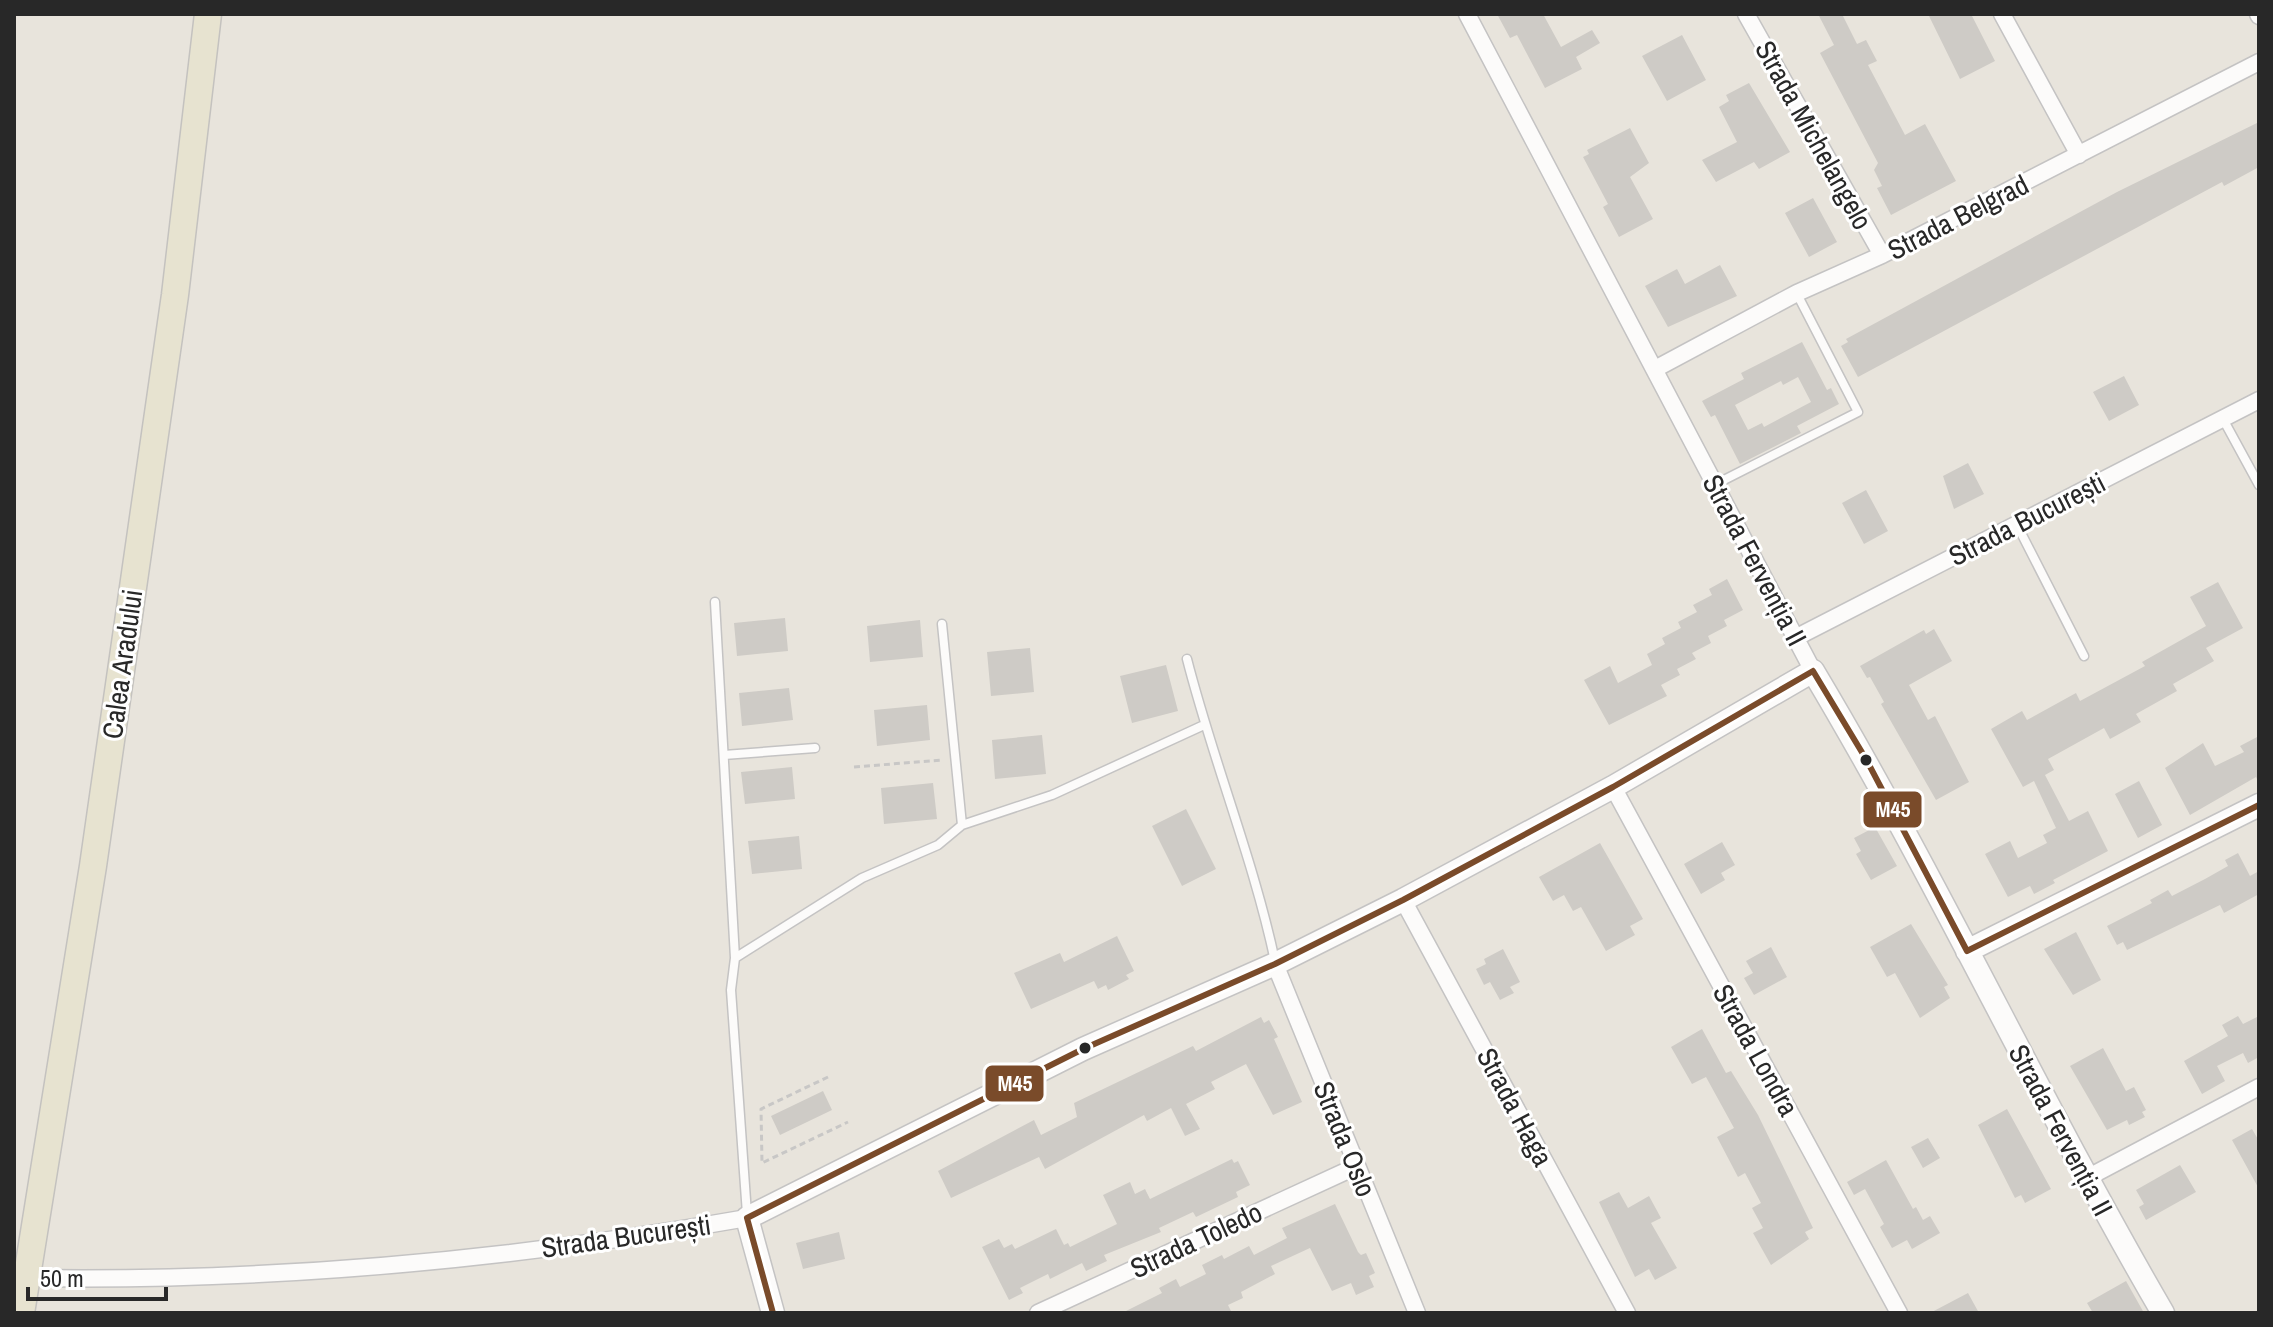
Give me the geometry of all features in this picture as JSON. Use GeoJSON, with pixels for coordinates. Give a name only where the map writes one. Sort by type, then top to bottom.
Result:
{"type":"FeatureCollection","features":[{"type":"Feature","properties":{"kind":"main road","name":"Calea Aradului"},"geometry":{"type":"LineString","coordinates":[[21,1313],[95,851],[175,295],[208,14]]}},
{"type":"Feature","properties":{"kind":"street","name":"Strada Fervenția II"},"geometry":{"type":"LineString","coordinates":[[1467,14],[1795,638],[1866,759],[2085,1179],[2163,1313]]}},
{"type":"Feature","properties":{"kind":"street","name":"Strada Michelangelo"},"geometry":{"type":"LineString","coordinates":[[1746,14],[1882,255]]}},
{"type":"Feature","properties":{"kind":"street"},"geometry":{"type":"LineString","coordinates":[[2002,14],[2079,155]]}},
{"type":"Feature","properties":{"kind":"street","name":"Strada Belgrad"},"geometry":{"type":"LineString","coordinates":[[1655,369],[1797,293],[1882,255],[2259,62]]}},
{"type":"Feature","properties":{"kind":"street","name":"Strada București"},"geometry":{"type":"LineString","coordinates":[[1795,638],[2259,400]]}},
{"type":"Feature","properties":{"kind":"street","name":"Strada București"},"geometry":{"type":"LineString","coordinates":[[26,1278],[150,1280],[393,1264],[633,1239],[747,1218],[1083,1049],[1275,964],[1403,900],[1613,787],[1813,671]]}},
{"type":"Feature","properties":{"kind":"street","name":"Strada Londra"},"geometry":{"type":"LineString","coordinates":[[1613,787],[1899,1313]]}},
{"type":"Feature","properties":{"kind":"street"},"geometry":{"type":"LineString","coordinates":[[1967,951],[2259,805]]}},
{"type":"Feature","properties":{"kind":"street","name":"Strada Haga"},"geometry":{"type":"LineString","coordinates":[[1403,900],[1627,1313]]}},
{"type":"Feature","properties":{"kind":"street","name":"Strada Oslo"},"geometry":{"type":"LineString","coordinates":[[1275,964],[1355,1167],[1417,1313]]}},
{"type":"Feature","properties":{"kind":"street"},"geometry":{"type":"LineString","coordinates":[[2085,1179],[2259,1087]]}},
{"type":"Feature","properties":{"kind":"street","name":"Strada Toledo"},"geometry":{"type":"LineString","coordinates":[[1038,1313],[1355,1167]]}},
{"type":"Feature","properties":{"kind":"street"},"geometry":{"type":"LineString","coordinates":[[747,1218],[773,1313]]}},
{"type":"Feature","properties":{"kind":"lane"},"geometry":{"type":"LineString","coordinates":[[1716,484],[1858,412],[1797,293]]}},
{"type":"Feature","properties":{"kind":"lane"},"geometry":{"type":"LineString","coordinates":[[2222,419],[2259,485]]}},
{"type":"Feature","properties":{"kind":"lane"},"geometry":{"type":"LineString","coordinates":[[2017,525],[2084,656]]}},
{"type":"Feature","properties":{"kind":"lane"},"geometry":{"type":"LineString","coordinates":[[715,602],[735,958],[731,990],[747,1218]]}},
{"type":"Feature","properties":{"kind":"lane"},"geometry":{"type":"LineString","coordinates":[[942,624],[962,825]]}},
{"type":"Feature","properties":{"kind":"lane"},"geometry":{"type":"LineString","coordinates":[[1187,659],[1204,725],[1234,808],[1275,964]]}},
{"type":"Feature","properties":{"kind":"lane"},"geometry":{"type":"LineString","coordinates":[[735,958],[862,878],[938,845],[962,825],[1052,795],[1204,725]]}},
{"type":"Feature","properties":{"kind":"lane"},"geometry":{"type":"LineString","coordinates":[[724,755],[815,748]]}},
{"type":"Feature","properties":{"kind":"path"},"geometry":{"type":"LineString","coordinates":[[854,767],[955,759]]}},
{"type":"Feature","properties":{"kind":"path"},"geometry":{"type":"LineString","coordinates":[[828,1077],[761,1109],[762,1163],[848,1122]]}},
{"type":"Feature","properties":{"kind":"building"},"geometry":{"type":"Polygon","coordinates":[[[1497,14],[1543,14],[1561,47],[1592,30],[1600,43],[1576,57],[1582,69],[1545,88],[1517,35],[1510,38],[1497,14]]]}},
{"type":"Feature","properties":{"kind":"building"},"geometry":{"type":"Polygon","coordinates":[[[1818,14],[1842,14],[1857,44],[1866,40],[1877,61],[1868,65],[1905,135],[1925,124],[1956,181],[1891,215],[1877,188],[1882,186],[1874,170],[1878,163],[1820,53],[1834,45],[1818,14]]]}},
{"type":"Feature","properties":{"kind":"building"},"geometry":{"type":"Polygon","coordinates":[[[1928,14],[1971,14],[1995,61],[1960,79],[1928,14]]]}},
{"type":"Feature","properties":{"kind":"building"},"geometry":{"type":"Polygon","coordinates":[[[1682,35],[1706,80],[1667,101],[1642,56],[1682,35]]]}},
{"type":"Feature","properties":{"kind":"building"},"geometry":{"type":"Polygon","coordinates":[[[1749,83],[1790,152],[1759,169],[1754,162],[1716,182],[1702,160],[1737,142],[1719,107],[1729,101],[1726,95],[1749,83]]]}},
{"type":"Feature","properties":{"kind":"building"},"geometry":{"type":"Polygon","coordinates":[[[2259,122],[2259,167],[2224,186],[2222,182],[1858,377],[1841,346],[1848,342],[1846,339],[2117,192],[2259,122]]]}},
{"type":"Feature","properties":{"kind":"building"},"geometry":{"type":"Polygon","coordinates":[[[1630,128],[1649,163],[1630,177],[1653,219],[1619,237],[1603,207],[1608,204],[1583,157],[1589,154],[1587,150],[1630,128]]]}},
{"type":"Feature","properties":{"kind":"building"},"geometry":{"type":"Polygon","coordinates":[[[1813,198],[1837,242],[1809,257],[1785,213],[1813,198]]]}},
{"type":"Feature","properties":{"kind":"building"},"geometry":{"type":"Polygon","coordinates":[[[1720,265],[1737,296],[1668,327],[1645,286],[1677,269],[1685,284],[1720,265]]]}},
{"type":"Feature","properties":{"kind":"building"},"geometry":{"type":"Polygon","coordinates":[[[1802,342],[1827,390],[1831,388],[1839,404],[1797,426],[1801,433],[1740,464],[1715,415],[1711,417],[1702,401],[1744,379],[1741,373],[1802,342]],[[1798,377],[1783,385],[1781,381],[1735,405],[1748,430],[1762,423],[1764,427],[1811,402],[1798,377]]]}},
{"type":"Feature","properties":{"kind":"building"},"geometry":{"type":"Polygon","coordinates":[[[2124,376],[2139,405],[2109,421],[2093,392],[2124,376]]]}},
{"type":"Feature","properties":{"kind":"building"},"geometry":{"type":"Polygon","coordinates":[[[1968,463],[1984,494],[1954,509],[1943,476],[1968,463]]]}},
{"type":"Feature","properties":{"kind":"building"},"geometry":{"type":"Polygon","coordinates":[[[1866,490],[1888,531],[1864,544],[1842,503],[1866,490]]]}},
{"type":"Feature","properties":{"kind":"building"},"geometry":{"type":"Polygon","coordinates":[[[1727,579],[1743,610],[1724,620],[1727,626],[1708,636],[1711,643],[1692,653],[1696,659],[1677,669],[1680,675],[1661,685],[1667,696],[1609,725],[1584,680],[1610,666],[1618,683],[1652,665],[1647,654],[1665,644],[1662,638],[1681,628],[1678,622],[1697,612],[1693,605],[1712,595],[1709,589],[1727,579]]]}},
{"type":"Feature","properties":{"kind":"building"},"geometry":{"type":"Polygon","coordinates":[[[2218,582],[2243,628],[2206,648],[2214,661],[2173,684],[2177,691],[2136,714],[2141,722],[2110,739],[2104,728],[2048,759],[2054,770],[2045,775],[2069,821],[2088,811],[2108,851],[2053,880],[2055,883],[2034,894],[2030,886],[2008,897],[1985,854],[2010,841],[2018,858],[2047,843],[2043,835],[2056,828],[2034,781],[2023,787],[1991,729],[2022,711],[2027,720],[2076,693],[2080,701],[2145,666],[2142,662],[2206,626],[2190,597],[2218,582]]]}},
{"type":"Feature","properties":{"kind":"building"},"geometry":{"type":"Polygon","coordinates":[[[785,618],[788,651],[737,656],[734,623],[785,618]]]}},
{"type":"Feature","properties":{"kind":"building"},"geometry":{"type":"Polygon","coordinates":[[[920,620],[923,657],[870,662],[867,626],[920,620]]]}},
{"type":"Feature","properties":{"kind":"building"},"geometry":{"type":"Polygon","coordinates":[[[1934,629],[1952,661],[1909,685],[1928,720],[1935,716],[1969,782],[1936,800],[1881,704],[1884,702],[1870,677],[1867,678],[1860,666],[1924,630],[1926,634],[1934,629]]]}},
{"type":"Feature","properties":{"kind":"building"},"geometry":{"type":"Polygon","coordinates":[[[1030,648],[1034,692],[991,696],[987,652],[1030,648]]]}},
{"type":"Feature","properties":{"kind":"building"},"geometry":{"type":"Polygon","coordinates":[[[1166,665],[1178,711],[1132,723],[1120,676],[1166,665]]]}},
{"type":"Feature","properties":{"kind":"building"},"geometry":{"type":"Polygon","coordinates":[[[789,688],[793,720],[742,726],[739,693],[789,688]]]}},
{"type":"Feature","properties":{"kind":"building"},"geometry":{"type":"Polygon","coordinates":[[[927,705],[930,740],[877,746],[874,710],[927,705]]]}},
{"type":"Feature","properties":{"kind":"building"},"geometry":{"type":"Polygon","coordinates":[[[1042,735],[1046,774],[995,779],[992,740],[1042,735]]]}},
{"type":"Feature","properties":{"kind":"building"},"geometry":{"type":"Polygon","coordinates":[[[2259,736],[2259,783],[2256,777],[2190,815],[2165,768],[2203,743],[2215,766],[2244,752],[2240,746],[2259,736]]]}},
{"type":"Feature","properties":{"kind":"building"},"geometry":{"type":"Polygon","coordinates":[[[792,767],[795,799],[745,804],[741,772],[792,767]]]}},
{"type":"Feature","properties":{"kind":"building"},"geometry":{"type":"Polygon","coordinates":[[[2139,781],[2162,825],[2138,838],[2115,794],[2139,781]]]}},
{"type":"Feature","properties":{"kind":"building"},"geometry":{"type":"Polygon","coordinates":[[[933,783],[937,819],[884,824],[881,788],[933,783]]]}},
{"type":"Feature","properties":{"kind":"building"},"geometry":{"type":"Polygon","coordinates":[[[1186,809],[1216,869],[1182,886],[1152,826],[1186,809]]]}},
{"type":"Feature","properties":{"kind":"building"},"geometry":{"type":"Polygon","coordinates":[[[1875,827],[1897,866],[1871,880],[1856,854],[1861,851],[1854,838],[1875,827]]]}},
{"type":"Feature","properties":{"kind":"building"},"geometry":{"type":"Polygon","coordinates":[[[799,836],[802,869],[752,874],[748,841],[799,836]]]}},
{"type":"Feature","properties":{"kind":"building"},"geometry":{"type":"Polygon","coordinates":[[[1722,842],[1735,865],[1721,873],[1725,880],[1701,894],[1684,864],[1722,842]]]}},
{"type":"Feature","properties":{"kind":"building"},"geometry":{"type":"Polygon","coordinates":[[[1600,843],[1643,919],[1630,926],[1635,935],[1606,951],[1581,907],[1573,911],[1564,895],[1553,901],[1539,877],[1600,843]]]}},
{"type":"Feature","properties":{"kind":"building"},"geometry":{"type":"Polygon","coordinates":[[[2238,853],[2250,876],[2259,871],[2259,894],[2224,913],[2220,905],[2127,950],[2123,942],[2117,945],[2107,926],[2152,903],[2150,900],[2168,890],[2172,896],[2205,879],[2228,866],[2225,860],[2238,853]]]}},
{"type":"Feature","properties":{"kind":"building"},"geometry":{"type":"Polygon","coordinates":[[[1911,924],[1948,985],[1944,987],[1950,998],[1920,1018],[1895,973],[1887,977],[1870,947],[1911,924]]]}},
{"type":"Feature","properties":{"kind":"building"},"geometry":{"type":"Polygon","coordinates":[[[2076,932],[2101,980],[2073,995],[2044,949],[2076,932]]]}},
{"type":"Feature","properties":{"kind":"building"},"geometry":{"type":"Polygon","coordinates":[[[1117,936],[1134,971],[1126,975],[1129,979],[1108,990],[1106,985],[1098,989],[1094,981],[1031,1009],[1014,973],[1060,953],[1064,962],[1117,936]]]}},
{"type":"Feature","properties":{"kind":"building"},"geometry":{"type":"Polygon","coordinates":[[[1771,947],[1787,977],[1754,995],[1744,978],[1753,973],[1746,961],[1771,947]]]}},
{"type":"Feature","properties":{"kind":"building"},"geometry":{"type":"Polygon","coordinates":[[[1503,949],[1520,982],[1510,987],[1514,993],[1500,1000],[1490,982],[1484,985],[1476,969],[1486,964],[1484,959],[1503,949]]]}},
{"type":"Feature","properties":{"kind":"building"},"geometry":{"type":"Polygon","coordinates":[[[2238,1016],[2243,1024],[2259,1016],[2259,1057],[2248,1063],[2243,1053],[2217,1066],[2225,1081],[2202,1094],[2184,1061],[2228,1036],[2222,1025],[2238,1016]]]}},
{"type":"Feature","properties":{"kind":"building"},"geometry":{"type":"Polygon","coordinates":[[[1261,1017],[1264,1023],[1269,1020],[1278,1037],[1274,1039],[1302,1102],[1273,1115],[1246,1064],[1211,1082],[1215,1089],[1186,1104],[1200,1129],[1185,1136],[1171,1108],[1147,1121],[1144,1115],[1045,1169],[1039,1157],[951,1198],[938,1171],[1034,1120],[1041,1135],[1077,1117],[1074,1103],[1193,1046],[1196,1051],[1261,1017]]]}},
{"type":"Feature","properties":{"kind":"building"},"geometry":{"type":"Polygon","coordinates":[[[1702,1029],[1726,1073],[1731,1071],[1758,1115],[1813,1228],[1805,1232],[1809,1239],[1771,1265],[1753,1233],[1763,1228],[1752,1208],[1761,1203],[1745,1173],[1738,1177],[1717,1137],[1734,1128],[1706,1077],[1692,1084],[1671,1047],[1702,1029]]]}},
{"type":"Feature","properties":{"kind":"building"},"geometry":{"type":"Polygon","coordinates":[[[2103,1048],[2126,1091],[2134,1087],[2146,1110],[2142,1112],[2145,1117],[2129,1125],[2127,1120],[2107,1130],[2070,1066],[2103,1048]]]}},
{"type":"Feature","properties":{"kind":"building"},"geometry":{"type":"Polygon","coordinates":[[[823,1091],[832,1110],[780,1135],[771,1116],[823,1091]]]}},
{"type":"Feature","properties":{"kind":"building"},"geometry":{"type":"Polygon","coordinates":[[[2007,1109],[2051,1189],[2025,1203],[2021,1195],[2015,1198],[1978,1125],[2007,1109]]]}},
{"type":"Feature","properties":{"kind":"building"},"geometry":{"type":"Polygon","coordinates":[[[2252,1129],[2259,1141],[2259,1189],[2232,1140],[2252,1129]]]}},
{"type":"Feature","properties":{"kind":"building"},"geometry":{"type":"Polygon","coordinates":[[[1928,1138],[1940,1158],[1923,1168],[1911,1147],[1928,1138]]]}},
{"type":"Feature","properties":{"kind":"building"},"geometry":{"type":"Polygon","coordinates":[[[1232,1159],[1234,1163],[1238,1161],[1250,1185],[1236,1192],[1238,1197],[1196,1217],[1193,1212],[1159,1228],[1161,1232],[1104,1255],[1107,1261],[1086,1271],[1082,1263],[1050,1279],[1048,1274],[1020,1288],[1023,1293],[1009,1300],[982,1247],[999,1239],[1004,1248],[1012,1244],[1015,1249],[1056,1229],[1064,1245],[1068,1243],[1070,1247],[1117,1224],[1103,1195],[1130,1182],[1135,1194],[1145,1189],[1150,1199],[1232,1159]]]}},
{"type":"Feature","properties":{"kind":"building"},"geometry":{"type":"Polygon","coordinates":[[[1886,1160],[1913,1209],[1916,1207],[1923,1220],[1930,1216],[1940,1233],[1912,1249],[1907,1240],[1892,1248],[1880,1227],[1884,1224],[1865,1189],[1854,1195],[1847,1182],[1886,1160]]]}},
{"type":"Feature","properties":{"kind":"building"},"geometry":{"type":"Polygon","coordinates":[[[2180,1165],[2196,1192],[2146,1220],[2139,1207],[2144,1204],[2136,1190],[2180,1165]]]}},
{"type":"Feature","properties":{"kind":"building"},"geometry":{"type":"Polygon","coordinates":[[[1619,1192],[1628,1208],[1649,1196],[1661,1218],[1651,1223],[1677,1268],[1655,1280],[1649,1269],[1635,1277],[1599,1202],[1619,1192]]]}},
{"type":"Feature","properties":{"kind":"building"},"geometry":{"type":"Polygon","coordinates":[[[1335,1204],[1358,1252],[1361,1255],[1366,1253],[1375,1273],[1369,1276],[1374,1287],[1356,1295],[1351,1283],[1332,1291],[1310,1248],[1271,1266],[1275,1274],[1241,1292],[1243,1298],[1228,1305],[1232,1313],[1122,1313],[1162,1293],[1159,1288],[1176,1279],[1180,1287],[1206,1274],[1202,1265],[1222,1255],[1224,1259],[1249,1246],[1254,1255],[1287,1238],[1282,1228],[1335,1204]]]}},
{"type":"Feature","properties":{"kind":"building"},"geometry":{"type":"Polygon","coordinates":[[[839,1232],[845,1259],[803,1269],[796,1243],[839,1232]]]}},
{"type":"Feature","properties":{"kind":"building"},"geometry":{"type":"Polygon","coordinates":[[[2126,1281],[2144,1313],[2093,1313],[2087,1303],[2126,1281]]]}},
{"type":"Feature","properties":{"kind":"building"},"geometry":{"type":"Polygon","coordinates":[[[1968,1293],[1979,1313],[1930,1313],[1968,1293]]]}},
{"type":"Feature","properties":{"kind":"transit line","name":"M45"},"geometry":{"type":"LineString","coordinates":[[1813,671],[1866,759],[1967,951]]}},
{"type":"Feature","properties":{"kind":"transit line","name":"M45"},"geometry":{"type":"LineString","coordinates":[[747,1218],[1083,1049],[1275,964],[1403,900],[1613,787],[1813,671]]}},
{"type":"Feature","properties":{"kind":"transit line","name":"M45"},"geometry":{"type":"LineString","coordinates":[[1967,951],[2259,805]]}},
{"type":"Feature","properties":{"kind":"transit line","name":"M45"},"geometry":{"type":"LineString","coordinates":[[747,1218],[773,1313]]}}]}
